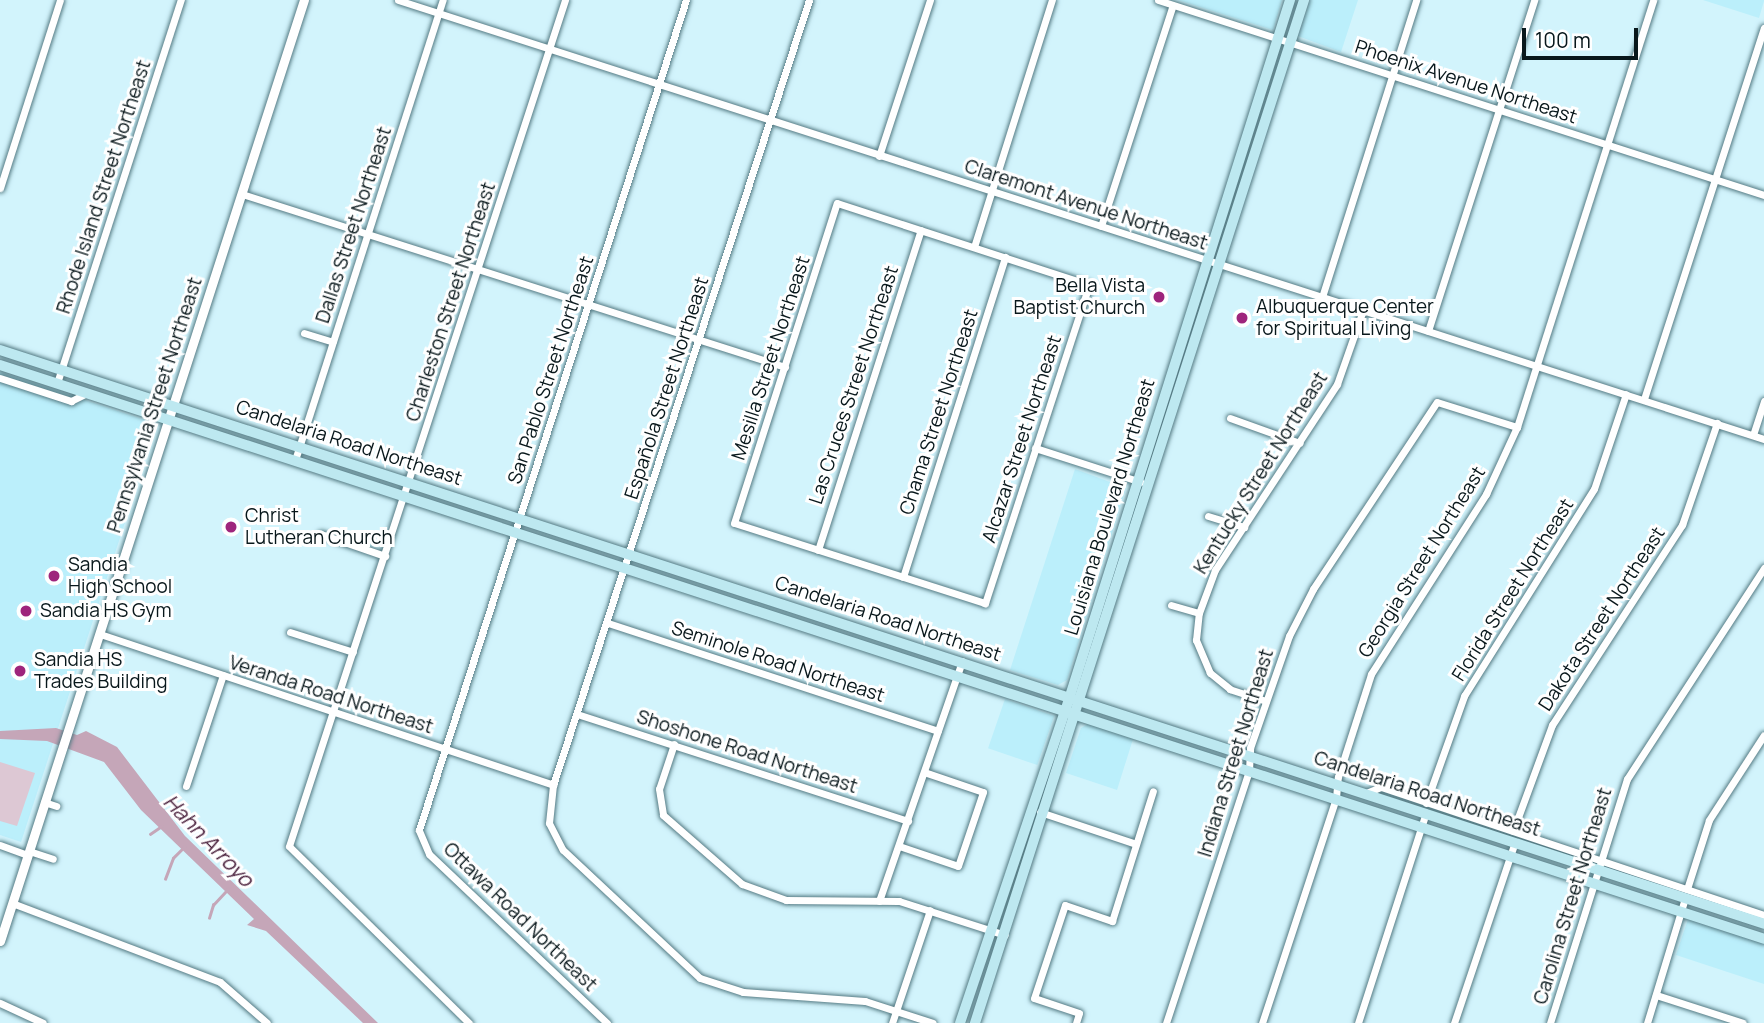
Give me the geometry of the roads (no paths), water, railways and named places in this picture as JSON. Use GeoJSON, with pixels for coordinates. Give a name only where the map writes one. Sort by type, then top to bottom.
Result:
{"type":"FeatureCollection","features":[{"type":"Feature","properties":{"kind":"main road","name":"Louisiana Boulevard Northeast"},"geometry":{"type":"LineString","coordinates":[[960,1023],[1066,710],[1136,481],[1290,0]]}},
{"type":"Feature","properties":{"kind":"main road","name":"Louisiana Boulevard Northeast"},"geometry":{"type":"LineString","coordinates":[[975,1023],[1046,814],[1304,0]]}},
{"type":"Feature","properties":{"kind":"main road","name":"Candelaria Road Northeast"},"geometry":{"type":"LineString","coordinates":[[0,350],[1366,793],[1426,808],[1514,836],[1686,893],[1764,924]]}},
{"type":"Feature","properties":{"kind":"main road","name":"Candelaria Road Northeast"},"geometry":{"type":"LineString","coordinates":[[0,365],[1077,713],[1764,939]]}},
{"type":"Feature","properties":{"kind":"street"},"geometry":{"type":"LineString","coordinates":[[0,188],[60,0]]}},
{"type":"Feature","properties":{"kind":"street","name":"Rhode Island Street Northeast"},"geometry":{"type":"LineString","coordinates":[[57,383],[181,0]]}},
{"type":"Feature","properties":{"kind":"street","name":"Pennsylvania Street Northeast"},"geometry":{"type":"LineString","coordinates":[[0,940],[304,0]]}},
{"type":"Feature","properties":{"kind":"street","name":"Claremont Avenue Northeast"},"geometry":{"type":"LineString","coordinates":[[398,0],[1764,439]]}},
{"type":"Feature","properties":{"kind":"street","name":"Dallas Street Northeast"},"geometry":{"type":"LineString","coordinates":[[295,460],[443,0]]}},
{"type":"Feature","properties":{"kind":"street","name":"Charleston Street Northeast"},"geometry":{"type":"LineString","coordinates":[[469,1023],[291,853],[290,839],[410,482],[565,0]]}},
{"type":"Feature","properties":{"kind":"street","name":"San Pablo Street Northeast"},"geometry":{"type":"LineString","coordinates":[[444,749],[686,0]]}},
{"type":"Feature","properties":{"kind":"street","name":"Española Street Northeast"},"geometry":{"type":"LineString","coordinates":[[808,0],[631,554],[554,785],[549,823],[554,838],[700,978],[743,992],[850,998],[933,1023]]}},
{"type":"Feature","properties":{"kind":"street"},"geometry":{"type":"LineString","coordinates":[[879,156],[930,0]]}},
{"type":"Feature","properties":{"kind":"street"},"geometry":{"type":"LineString","coordinates":[[974,247],[1052,0]]}},
{"type":"Feature","properties":{"kind":"street","name":"Phoenix Avenue Northeast"},"geometry":{"type":"LineString","coordinates":[[1158,0],[1764,195]]}},
{"type":"Feature","properties":{"kind":"street"},"geometry":{"type":"LineString","coordinates":[[1322,297],[1416,0]]}},
{"type":"Feature","properties":{"kind":"street"},"geometry":{"type":"LineString","coordinates":[[1428,331],[1534,0]]}},
{"type":"Feature","properties":{"kind":"street","name":"Georgia Street Northeast"},"geometry":{"type":"LineString","coordinates":[[1262,1023],[1336,798],[1337,783],[1371,674],[1486,494],[1517,427],[1653,0]]}},
{"type":"Feature","properties":{"kind":"street"},"geometry":{"type":"LineString","coordinates":[[1101,226],[1172,5]]}},
{"type":"Feature","properties":{"kind":"street"},"geometry":{"type":"LineString","coordinates":[[1644,399],[1764,27]]}},
{"type":"Feature","properties":{"kind":"street"},"geometry":{"type":"LineString","coordinates":[[242,194],[785,367]]}},
{"type":"Feature","properties":{"kind":"street","name":"Mesilla Street Northeast"},"geometry":{"type":"LineString","coordinates":[[818,550],[734,523],[838,204],[921,230]]}},
{"type":"Feature","properties":{"kind":"street"},"geometry":{"type":"LineString","coordinates":[[921,230],[1005,257]]}},
{"type":"Feature","properties":{"kind":"street","name":"Las Cruces Street Northeast"},"geometry":{"type":"LineString","coordinates":[[818,550],[921,230]]}},
{"type":"Feature","properties":{"kind":"street","name":"Alcazar Street Northeast"},"geometry":{"type":"LineString","coordinates":[[903,577],[985,603],[1088,285],[1005,257]]}},
{"type":"Feature","properties":{"kind":"street","name":"Chama Street Northeast"},"geometry":{"type":"LineString","coordinates":[[903,577],[1005,257]]}},
{"type":"Feature","properties":{"kind":"street","name":"Kentucky Street Northeast"},"geometry":{"type":"LineString","coordinates":[[1266,701],[1230,689],[1210,673],[1196,640],[1199,614],[1215,570],[1337,384],[1363,310]]}},
{"type":"Feature","properties":{"kind":"street"},"geometry":{"type":"LineString","coordinates":[[304,333],[333,342]]}},
{"type":"Feature","properties":{"kind":"street"},"geometry":{"type":"LineString","coordinates":[[0,378],[71,401],[87,393]]}},
{"type":"Feature","properties":{"kind":"street","name":"Florida Street Northeast"},"geometry":{"type":"LineString","coordinates":[[1358,1023],[1464,696],[1594,489],[1626,394]]}},
{"type":"Feature","properties":{"kind":"street"},"geometry":{"type":"LineString","coordinates":[[1753,435],[1764,401]]}},
{"type":"Feature","properties":{"kind":"street","name":"Indiana Street Northeast"},"geometry":{"type":"LineString","coordinates":[[1166,1023],[1249,770],[1248,754],[1289,636],[1313,589],[1437,402],[1517,427]]}},
{"type":"Feature","properties":{"kind":"street"},"geometry":{"type":"LineString","coordinates":[[1230,418],[1300,443]]}},
{"type":"Feature","properties":{"kind":"street","name":"Dakota Street Northeast"},"geometry":{"type":"LineString","coordinates":[[1454,1023],[1552,725],[1682,525],[1717,423]]}},
{"type":"Feature","properties":{"kind":"street"},"geometry":{"type":"LineString","coordinates":[[1035,448],[1149,485]]}},
{"type":"Feature","properties":{"kind":"street"},"geometry":{"type":"LineString","coordinates":[[1208,516],[1244,527]]}},
{"type":"Feature","properties":{"kind":"street"},"geometry":{"type":"LineString","coordinates":[[321,534],[385,556]]}},
{"type":"Feature","properties":{"kind":"street"},"geometry":{"type":"LineString","coordinates":[[818,550],[903,577]]}},
{"type":"Feature","properties":{"kind":"street","name":"Carolina Street Northeast"},"geometry":{"type":"LineString","coordinates":[[1550,1023],[1597,884],[1597,864],[1636,762],[1764,568]]}},
{"type":"Feature","properties":{"kind":"street"},"geometry":{"type":"LineString","coordinates":[[1171,605],[1199,614]]}},
{"type":"Feature","properties":{"kind":"street","name":"Seminole Road Northeast"},"geometry":{"type":"LineString","coordinates":[[608,623],[938,731]]}},
{"type":"Feature","properties":{"kind":"street"},"geometry":{"type":"LineString","coordinates":[[290,632],[352,652]]}},
{"type":"Feature","properties":{"kind":"street","name":"Veranda Road Northeast"},"geometry":{"type":"LineString","coordinates":[[100,634],[554,785]]}},
{"type":"Feature","properties":{"kind":"street"},"geometry":{"type":"LineString","coordinates":[[879,901],[962,661]]}},
{"type":"Feature","properties":{"kind":"street"},"geometry":{"type":"LineString","coordinates":[[186,786],[223,676]]}},
{"type":"Feature","properties":{"kind":"street","name":"Shoshone Road Northeast"},"geometry":{"type":"LineString","coordinates":[[577,714],[908,821]]}},
{"type":"Feature","properties":{"kind":"street"},"geometry":{"type":"LineString","coordinates":[[1647,1023],[1684,912],[1686,893],[1709,820],[1764,735]]}},
{"type":"Feature","properties":{"kind":"street"},"geometry":{"type":"LineString","coordinates":[[674,744],[659,789],[663,815],[720,869],[770,897],[879,901],[930,910],[1005,936]]}},
{"type":"Feature","properties":{"kind":"street","name":"Ottawa Road Northeast"},"geometry":{"type":"LineString","coordinates":[[444,749],[421,818],[420,840],[429,854],[607,1023]]}},
{"type":"Feature","properties":{"kind":"street"},"geometry":{"type":"LineString","coordinates":[[899,846],[958,866],[984,792],[924,772]]}},
{"type":"Feature","properties":{"kind":"street"},"geometry":{"type":"LineString","coordinates":[[1076,1023],[1079,1013],[1034,998],[1065,905],[1112,921],[1153,791]]}},
{"type":"Feature","properties":{"kind":"street"},"geometry":{"type":"LineString","coordinates":[[44,802],[56,806]]}},
{"type":"Feature","properties":{"kind":"street"},"geometry":{"type":"LineString","coordinates":[[1033,810],[1136,844]]}},
{"type":"Feature","properties":{"kind":"street"},"geometry":{"type":"LineString","coordinates":[[0,845],[53,859]]}},
{"type":"Feature","properties":{"kind":"street"},"geometry":{"type":"LineString","coordinates":[[1686,893],[1764,915]]}},
{"type":"Feature","properties":{"kind":"street"},"geometry":{"type":"LineString","coordinates":[[12,904],[220,982],[267,1023]]}},
{"type":"Feature","properties":{"kind":"street"},"geometry":{"type":"LineString","coordinates":[[892,1023],[930,910]]}},
{"type":"Feature","properties":{"kind":"street"},"geometry":{"type":"LineString","coordinates":[[1656,995],[1743,1023]]}},
{"type":"Feature","properties":{"kind":"street"},"geometry":{"type":"LineString","coordinates":[[0,1003],[43,1023]]}},
{"type":"Feature","properties":{"kind":"waterway"},"geometry":{"type":"LineString","coordinates":[[150,834],[162,826]]}},
{"type":"Feature","properties":{"kind":"waterway","name":"Hahn Arroyo"},"geometry":{"type":"LineString","coordinates":[[165,879],[173,858],[184,847]]}},
{"type":"Feature","properties":{"kind":"waterway","name":"Hahn Arroyo"},"geometry":{"type":"LineString","coordinates":[[209,918],[213,905],[228,889]]}},
{"type":"Feature","properties":{"kind":"place","name":"Bella Vista Baptist Church"},"geometry":{"type":"Point","coordinates":[1159,297]}},
{"type":"Feature","properties":{"kind":"place","name":"Albuquerque Center for Spiritual Living"},"geometry":{"type":"Point","coordinates":[1242,318]}},
{"type":"Feature","properties":{"kind":"place","name":"Christ Lutheran Church"},"geometry":{"type":"Point","coordinates":[231,527]}},
{"type":"Feature","properties":{"kind":"place","name":"Sandia High School"},"geometry":{"type":"Point","coordinates":[54,576]}},
{"type":"Feature","properties":{"kind":"place","name":"Sandia HS Gym"},"geometry":{"type":"Point","coordinates":[26,611]}},
{"type":"Feature","properties":{"kind":"place","name":"Sandia HS Trades Building"},"geometry":{"type":"Point","coordinates":[20,671]}}]}
